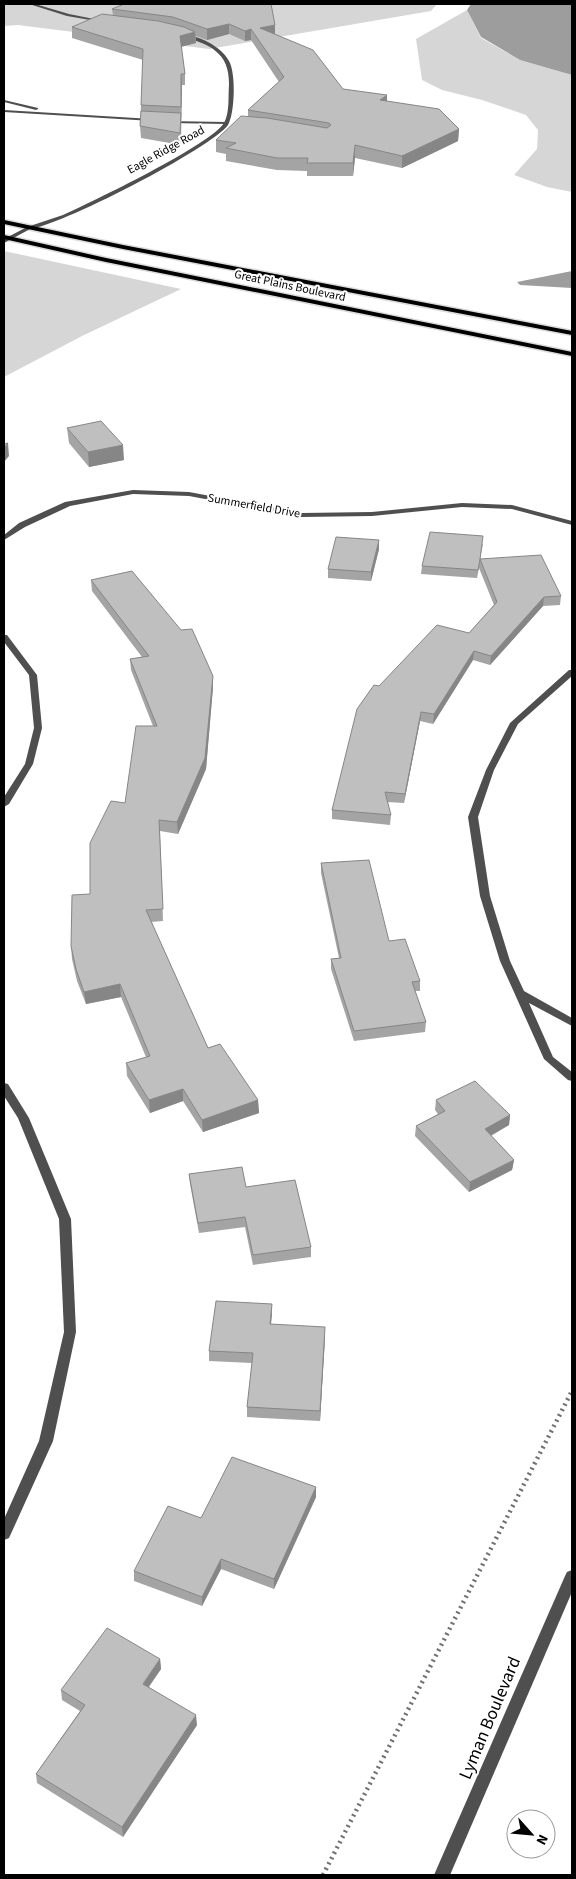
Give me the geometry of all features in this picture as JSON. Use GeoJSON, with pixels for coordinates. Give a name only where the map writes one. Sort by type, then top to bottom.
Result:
{"type":"FeatureCollection","features":[{"type":"Feature","properties":{"kind":"main road","name":"Great Plains Boulevard"},"geometry":{"type":"LineString","coordinates":[[4,222],[572,334]]}},
{"type":"Feature","properties":{"kind":"main road","name":"Great Plains Boulevard"},"geometry":{"type":"LineString","coordinates":[[5,239],[572,354]]}},
{"type":"Feature","properties":{"kind":"street"},"geometry":{"type":"LineString","coordinates":[[31,4],[68,15],[106,22]]}},
{"type":"Feature","properties":{"kind":"street","name":"Eagle Ridge Road"},"geometry":{"type":"LineString","coordinates":[[5,239],[29,228],[67,215],[171,161],[205,141],[226,124],[232,80],[231,64],[225,56],[211,46],[178,33]]}},
{"type":"Feature","properties":{"kind":"street"},"geometry":{"type":"LineString","coordinates":[[4,100],[54,114]]}},
{"type":"Feature","properties":{"kind":"street"},"geometry":{"type":"LineString","coordinates":[[4,111],[234,124]]}},
{"type":"Feature","properties":{"kind":"street","name":"Summerfield Drive"},"geometry":{"type":"LineString","coordinates":[[4,538],[22,525],[68,504],[133,492],[189,494],[302,515],[372,514],[462,505],[512,507],[572,524]]}},
{"type":"Feature","properties":{"kind":"street"},"geometry":{"type":"LineString","coordinates":[[4,637],[33,675],[38,728],[29,764],[4,804]]}},
{"type":"Feature","properties":{"kind":"street"},"geometry":{"type":"LineString","coordinates":[[572,672],[514,723],[490,770],[473,817],[485,896],[504,961],[549,1059],[572,1077]]}},
{"type":"Feature","properties":{"kind":"street"},"geometry":{"type":"LineString","coordinates":[[520,994],[572,1022]]}},
{"type":"Feature","properties":{"kind":"street"},"geometry":{"type":"LineString","coordinates":[[4,1087],[22,1118],[65,1220],[70,1332],[46,1441],[4,1534]]}},
{"type":"Feature","properties":{"kind":"street","name":"Lyman Boulevard"},"geometry":{"type":"LineString","coordinates":[[442,1875],[572,1576]]}},
{"type":"Feature","properties":{"kind":"path"},"geometry":{"type":"LineString","coordinates":[[323,1875],[572,1391]]}},
{"type":"Feature","properties":{"kind":"shaded area"},"geometry":{"type":"Polygon","coordinates":[[[4,4],[437,4],[431,11],[209,49],[18,25],[4,26],[4,4]]]}},
{"type":"Feature","properties":{"kind":"shaded area"},"geometry":{"type":"Polygon","coordinates":[[[471,4],[572,4],[572,75],[520,60],[481,37],[467,10],[471,4]]]}},
{"type":"Feature","properties":{"kind":"shaded area"},"geometry":{"type":"Polygon","coordinates":[[[467,10],[481,38],[520,60],[572,75],[572,192],[547,187],[514,175],[537,149],[538,130],[526,115],[482,100],[442,90],[422,80],[416,39],[467,10]]]}},
{"type":"Feature","properties":{"kind":"shaded area"},"geometry":{"type":"Polygon","coordinates":[[[4,251],[181,289],[82,336],[4,377],[4,251]]]}},
{"type":"Feature","properties":{"kind":"shaded area"},"geometry":{"type":"Polygon","coordinates":[[[572,271],[572,288],[520,285],[517,282],[572,271]]]}},
{"type":"Feature","properties":{"kind":"building"},"geometry":{"type":"Polygon","coordinates":[[[124,4],[271,4],[275,25],[260,28],[313,50],[343,89],[387,95],[380,100],[439,109],[459,129],[402,156],[355,145],[353,163],[307,163],[308,158],[277,158],[226,148],[236,143],[216,140],[241,116],[267,118],[327,128],[331,125],[329,123],[248,110],[284,77],[251,29],[245,31],[229,24],[207,29],[173,17],[112,9],[124,4]]]}},
{"type":"Feature","properties":{"kind":"building"},"geometry":{"type":"Polygon","coordinates":[[[102,14],[158,21],[184,27],[195,32],[180,36],[185,74],[181,74],[181,107],[141,105],[143,49],[72,27],[102,14]]]}},
{"type":"Feature","properties":{"kind":"building"},"geometry":{"type":"Polygon","coordinates":[[[141,111],[181,113],[180,133],[140,126],[141,111]]]}},
{"type":"Feature","properties":{"kind":"building"},"geometry":{"type":"Polygon","coordinates":[[[101,421],[123,445],[88,452],[67,428],[101,421]]]}},
{"type":"Feature","properties":{"kind":"building"},"geometry":{"type":"Polygon","coordinates":[[[430,532],[483,536],[478,570],[422,566],[430,532]]]}},
{"type":"Feature","properties":{"kind":"building"},"geometry":{"type":"Polygon","coordinates":[[[336,537],[379,540],[371,572],[328,569],[336,537]]]}},
{"type":"Feature","properties":{"kind":"building"},"geometry":{"type":"Polygon","coordinates":[[[541,555],[561,596],[544,597],[491,656],[474,651],[434,714],[421,712],[405,794],[385,792],[391,815],[332,810],[357,709],[374,685],[379,686],[437,625],[469,633],[497,602],[480,559],[541,555]]]}},
{"type":"Feature","properties":{"kind":"building"},"geometry":{"type":"Polygon","coordinates":[[[132,571],[181,630],[192,629],[213,676],[205,758],[177,822],[159,820],[163,909],[146,910],[208,1048],[220,1044],[258,1100],[202,1120],[183,1089],[149,1100],[126,1063],[150,1056],[120,984],[84,992],[71,946],[72,895],[90,894],[90,843],[111,801],[125,803],[136,726],[157,726],[130,659],[149,656],[91,580],[132,571]]]}},
{"type":"Feature","properties":{"kind":"building"},"geometry":{"type":"Polygon","coordinates":[[[369,860],[389,941],[405,939],[420,981],[412,982],[426,1022],[354,1031],[331,959],[341,958],[321,863],[369,860]]]}},
{"type":"Feature","properties":{"kind":"building"},"geometry":{"type":"Polygon","coordinates":[[[475,1081],[510,1115],[485,1129],[514,1160],[470,1182],[416,1126],[445,1111],[436,1100],[475,1081]]]}},
{"type":"Feature","properties":{"kind":"building"},"geometry":{"type":"Polygon","coordinates":[[[242,1167],[246,1187],[295,1180],[311,1247],[253,1255],[245,1217],[198,1223],[189,1174],[242,1167]]]}},
{"type":"Feature","properties":{"kind":"building"},"geometry":{"type":"Polygon","coordinates":[[[216,1301],[272,1304],[270,1324],[325,1327],[320,1411],[247,1407],[253,1353],[209,1351],[216,1301]]]}},
{"type":"Feature","properties":{"kind":"building"},"geometry":{"type":"Polygon","coordinates":[[[232,1457],[316,1487],[274,1579],[221,1559],[202,1597],[134,1571],[168,1506],[201,1518],[232,1457]]]}},
{"type":"Feature","properties":{"kind":"building"},"geometry":{"type":"Polygon","coordinates":[[[107,1628],[160,1659],[143,1684],[196,1715],[122,1827],[36,1774],[85,1705],[61,1690],[107,1628]]]}}]}
